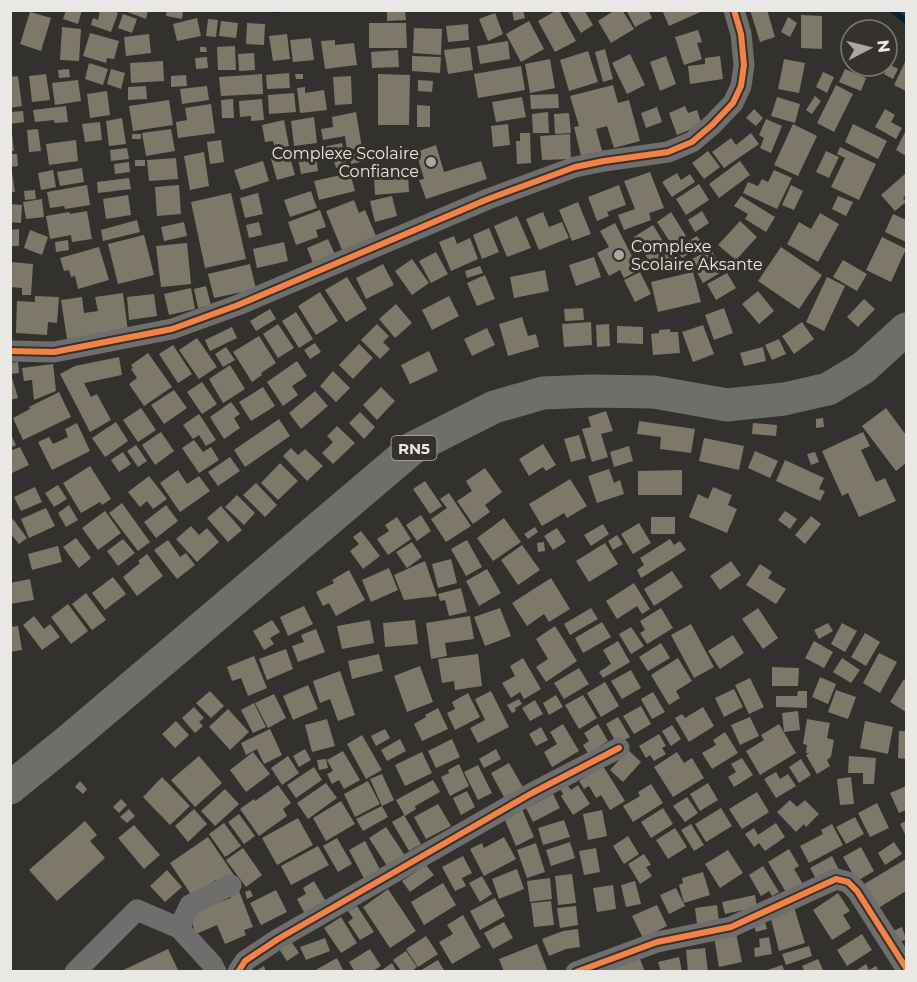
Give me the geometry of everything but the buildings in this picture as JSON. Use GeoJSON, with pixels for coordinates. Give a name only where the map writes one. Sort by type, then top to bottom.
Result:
{"type":"FeatureCollection","features":[{"type":"Feature","properties":{"kind":"highway","name":"RN5"},"geometry":{"type":"LineString","coordinates":[[10,788],[413,448],[494,407],[543,393],[654,392],[727,405],[784,399],[828,389],[863,368],[906,329]]}},
{"type":"Feature","properties":{"kind":"street"},"geometry":{"type":"LineString","coordinates":[[10,351],[54,352],[172,329],[238,305],[488,199],[575,167],[668,152],[692,142],[733,103],[741,87],[744,65],[741,34],[734,10]]}},
{"type":"Feature","properties":{"kind":"street"},"geometry":{"type":"LineString","coordinates":[[238,972],[245,961],[278,939],[532,793],[619,748]]}},
{"type":"Feature","properties":{"kind":"street"},"geometry":{"type":"LineString","coordinates":[[576,972],[657,942],[731,927],[836,879],[848,882],[857,891],[906,968]]}},
{"type":"Feature","properties":{"kind":"street"},"geometry":{"type":"LineString","coordinates":[[178,928],[190,905],[231,885]]}},
{"type":"Feature","properties":{"kind":"street"},"geometry":{"type":"LineString","coordinates":[[75,972],[137,910],[178,928],[212,964],[216,972]]}},
{"type":"Feature","properties":{"kind":"waterway"},"geometry":{"type":"LineString","coordinates":[[892,10],[906,21]]}},
{"type":"Feature","properties":{"kind":"cycle path"},"geometry":{"type":"LineString","coordinates":[[10,351],[54,352],[172,329],[238,305],[488,199],[575,167],[668,152],[692,142],[733,103],[741,86],[744,65],[741,34],[734,10]]}},
{"type":"Feature","properties":{"kind":"cycle path"},"geometry":{"type":"LineString","coordinates":[[238,972],[245,961],[278,939],[532,793],[619,748]]}},
{"type":"Feature","properties":{"kind":"cycle path"},"geometry":{"type":"LineString","coordinates":[[576,972],[657,942],[731,927],[836,879],[848,882],[857,891],[906,968]]}},
{"type":"Feature","properties":{"kind":"place","name":"Complexe Scolaire Confiance"},"geometry":{"type":"Point","coordinates":[431,162]}},
{"type":"Feature","properties":{"kind":"place","name":"Complexe Scolaire Aksante"},"geometry":{"type":"Point","coordinates":[619,255]}}]}
